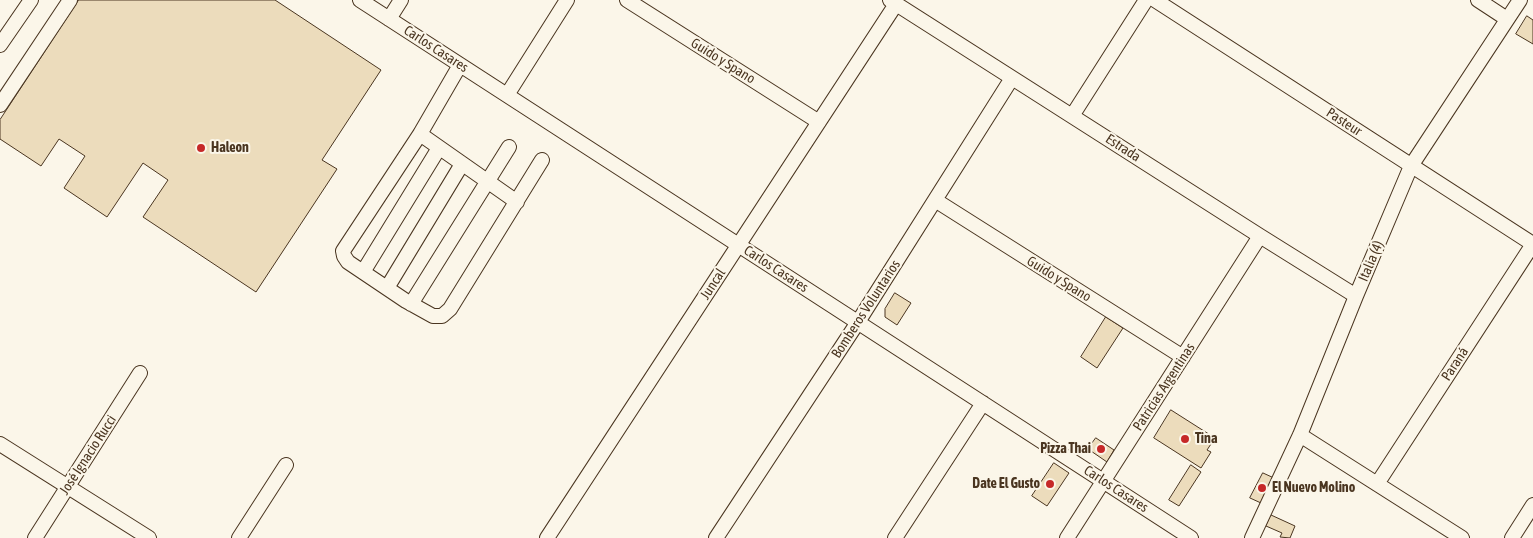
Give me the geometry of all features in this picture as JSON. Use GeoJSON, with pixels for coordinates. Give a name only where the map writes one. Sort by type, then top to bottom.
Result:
{"type":"FeatureCollection","features":[{"type":"Feature","properties":{"kind":"street"},"geometry":{"type":"LineString","coordinates":[[0,46],[31,0]]}},
{"type":"Feature","properties":{"kind":"street"},"geometry":{"type":"LineString","coordinates":[[0,105],[70,0]]}},
{"type":"Feature","properties":{"kind":"street","name":"Carlos Casares"},"geometry":{"type":"LineString","coordinates":[[360,0],[1191,538]]}},
{"type":"Feature","properties":{"kind":"street"},"geometry":{"type":"LineString","coordinates":[[389,19],[401,0]]}},
{"type":"Feature","properties":{"kind":"street"},"geometry":{"type":"LineString","coordinates":[[507,95],[567,0]]}},
{"type":"Feature","properties":{"kind":"street","name":"Guido y Spano"},"geometry":{"type":"LineString","coordinates":[[627,0],[819,122]]}},
{"type":"Feature","properties":{"kind":"street"},"geometry":{"type":"LineString","coordinates":[[1072,116],[1146,0]]}},
{"type":"Feature","properties":{"kind":"street"},"geometry":{"type":"LineString","coordinates":[[1478,0],[1507,19]]}},
{"type":"Feature","properties":{"kind":"street","name":"Italia (4)"},"geometry":{"type":"LineString","coordinates":[[1252,538],[1300,435],[1411,166],[1520,0]]}},
{"type":"Feature","properties":{"kind":"street","name":"Juncal"},"geometry":{"type":"LineString","coordinates":[[547,538],[819,122],[893,2]]}},
{"type":"Feature","properties":{"kind":"street","name":"Estrada"},"geometry":{"type":"LineString","coordinates":[[893,2],[1356,296]]}},
{"type":"Feature","properties":{"kind":"street","name":"Pasteur"},"geometry":{"type":"LineString","coordinates":[[1164,3],[1533,244]]}},
{"type":"Feature","properties":{"kind":"street"},"geometry":{"type":"LineString","coordinates":[[460,64],[420,134],[343,251],[348,262],[411,304],[433,316],[442,316],[450,309],[542,160]]}},
{"type":"Feature","properties":{"kind":"street","name":"Bomberos Voluntarios"},"geometry":{"type":"LineString","coordinates":[[716,538],[858,322],[1012,78]]}},
{"type":"Feature","properties":{"kind":"street"},"geometry":{"type":"LineString","coordinates":[[420,134],[516,202]]}},
{"type":"Feature","properties":{"kind":"street"},"geometry":{"type":"LineString","coordinates":[[411,304],[489,182],[509,147]]}},
{"type":"Feature","properties":{"kind":"street"},"geometry":{"type":"LineString","coordinates":[[363,272],[439,148]]}},
{"type":"Feature","properties":{"kind":"street"},"geometry":{"type":"LineString","coordinates":[[387,288],[462,164]]}},
{"type":"Feature","properties":{"kind":"street","name":"Guido y Spano"},"geometry":{"type":"LineString","coordinates":[[934,200],[1183,357]]}},
{"type":"Feature","properties":{"kind":"street","name":"Patricias Argentinas"},"geometry":{"type":"LineString","coordinates":[[1067,538],[1260,236]]}},
{"type":"Feature","properties":{"kind":"street","name":"Paraná"},"geometry":{"type":"LineString","coordinates":[[1378,484],[1533,244]]}},
{"type":"Feature","properties":{"kind":"street","name":"José Ignacio Rucci"},"geometry":{"type":"LineString","coordinates":[[35,538],[140,373]]}},
{"type":"Feature","properties":{"kind":"street"},"geometry":{"type":"LineString","coordinates":[[895,538],[983,403]]}},
{"type":"Feature","properties":{"kind":"street"},"geometry":{"type":"LineString","coordinates":[[1300,435],[1462,538]]}},
{"type":"Feature","properties":{"kind":"street"},"geometry":{"type":"LineString","coordinates":[[0,444],[149,538]]}},
{"type":"Feature","properties":{"kind":"street"},"geometry":{"type":"LineString","coordinates":[[239,538],[286,465]]}},
{"type":"Feature","properties":{"kind":"street"},"geometry":{"type":"LineString","coordinates":[[1512,538],[1533,505]]}},
{"type":"Feature","properties":{"kind":"building","name":"Haleon"},"geometry":{"type":"Polygon","coordinates":[[[79,0],[275,0],[381,70],[322,160],[337,169],[256,292],[143,217],[168,180],[143,163],[107,217],[64,188],[85,156],[59,139],[41,166],[0,139],[0,120],[79,0]]]}},
{"type":"Feature","properties":{"kind":"building"},"geometry":{"type":"Polygon","coordinates":[[[1527,16],[1533,20],[1533,44],[1516,34],[1527,16]]]}},
{"type":"Feature","properties":{"kind":"building"},"geometry":{"type":"Polygon","coordinates":[[[895,293],[911,303],[897,325],[885,317],[885,309],[895,293]]]}},
{"type":"Feature","properties":{"kind":"building"},"geometry":{"type":"Polygon","coordinates":[[[1106,317],[1123,328],[1097,368],[1081,357],[1106,317]]]}},
{"type":"Feature","properties":{"kind":"building"},"geometry":{"type":"Polygon","coordinates":[[[1171,410],[1215,438],[1207,450],[1211,452],[1201,468],[1154,438],[1171,410]]]}},
{"type":"Feature","properties":{"kind":"building"},"geometry":{"type":"Polygon","coordinates":[[[1096,438],[1114,450],[1107,462],[1088,449],[1096,438]]]}},
{"type":"Feature","properties":{"kind":"building"},"geometry":{"type":"Polygon","coordinates":[[[1054,463],[1069,473],[1047,506],[1032,496],[1054,463]]]}},
{"type":"Feature","properties":{"kind":"building"},"geometry":{"type":"Polygon","coordinates":[[[1191,465],[1201,472],[1179,506],[1169,500],[1191,465]]]}},
{"type":"Feature","properties":{"kind":"building"},"geometry":{"type":"Polygon","coordinates":[[[1263,473],[1274,478],[1261,503],[1250,498],[1263,473]]]}},
{"type":"Feature","properties":{"kind":"building"},"geometry":{"type":"Polygon","coordinates":[[[1271,515],[1295,526],[1290,538],[1280,537],[1282,533],[1266,526],[1271,515]]]}},
{"type":"Feature","properties":{"kind":"place","name":"Haleon"},"geometry":{"type":"Point","coordinates":[201,148]}},
{"type":"Feature","properties":{"kind":"place","name":"Tina"},"geometry":{"type":"Point","coordinates":[1185,439]}},
{"type":"Feature","properties":{"kind":"place","name":"Pizza Thai"},"geometry":{"type":"Point","coordinates":[1101,449]}},
{"type":"Feature","properties":{"kind":"place","name":"Date El Gusto"},"geometry":{"type":"Point","coordinates":[1050,484]}},
{"type":"Feature","properties":{"kind":"place","name":"El Nuevo Molino"},"geometry":{"type":"Point","coordinates":[1262,488]}}]}
